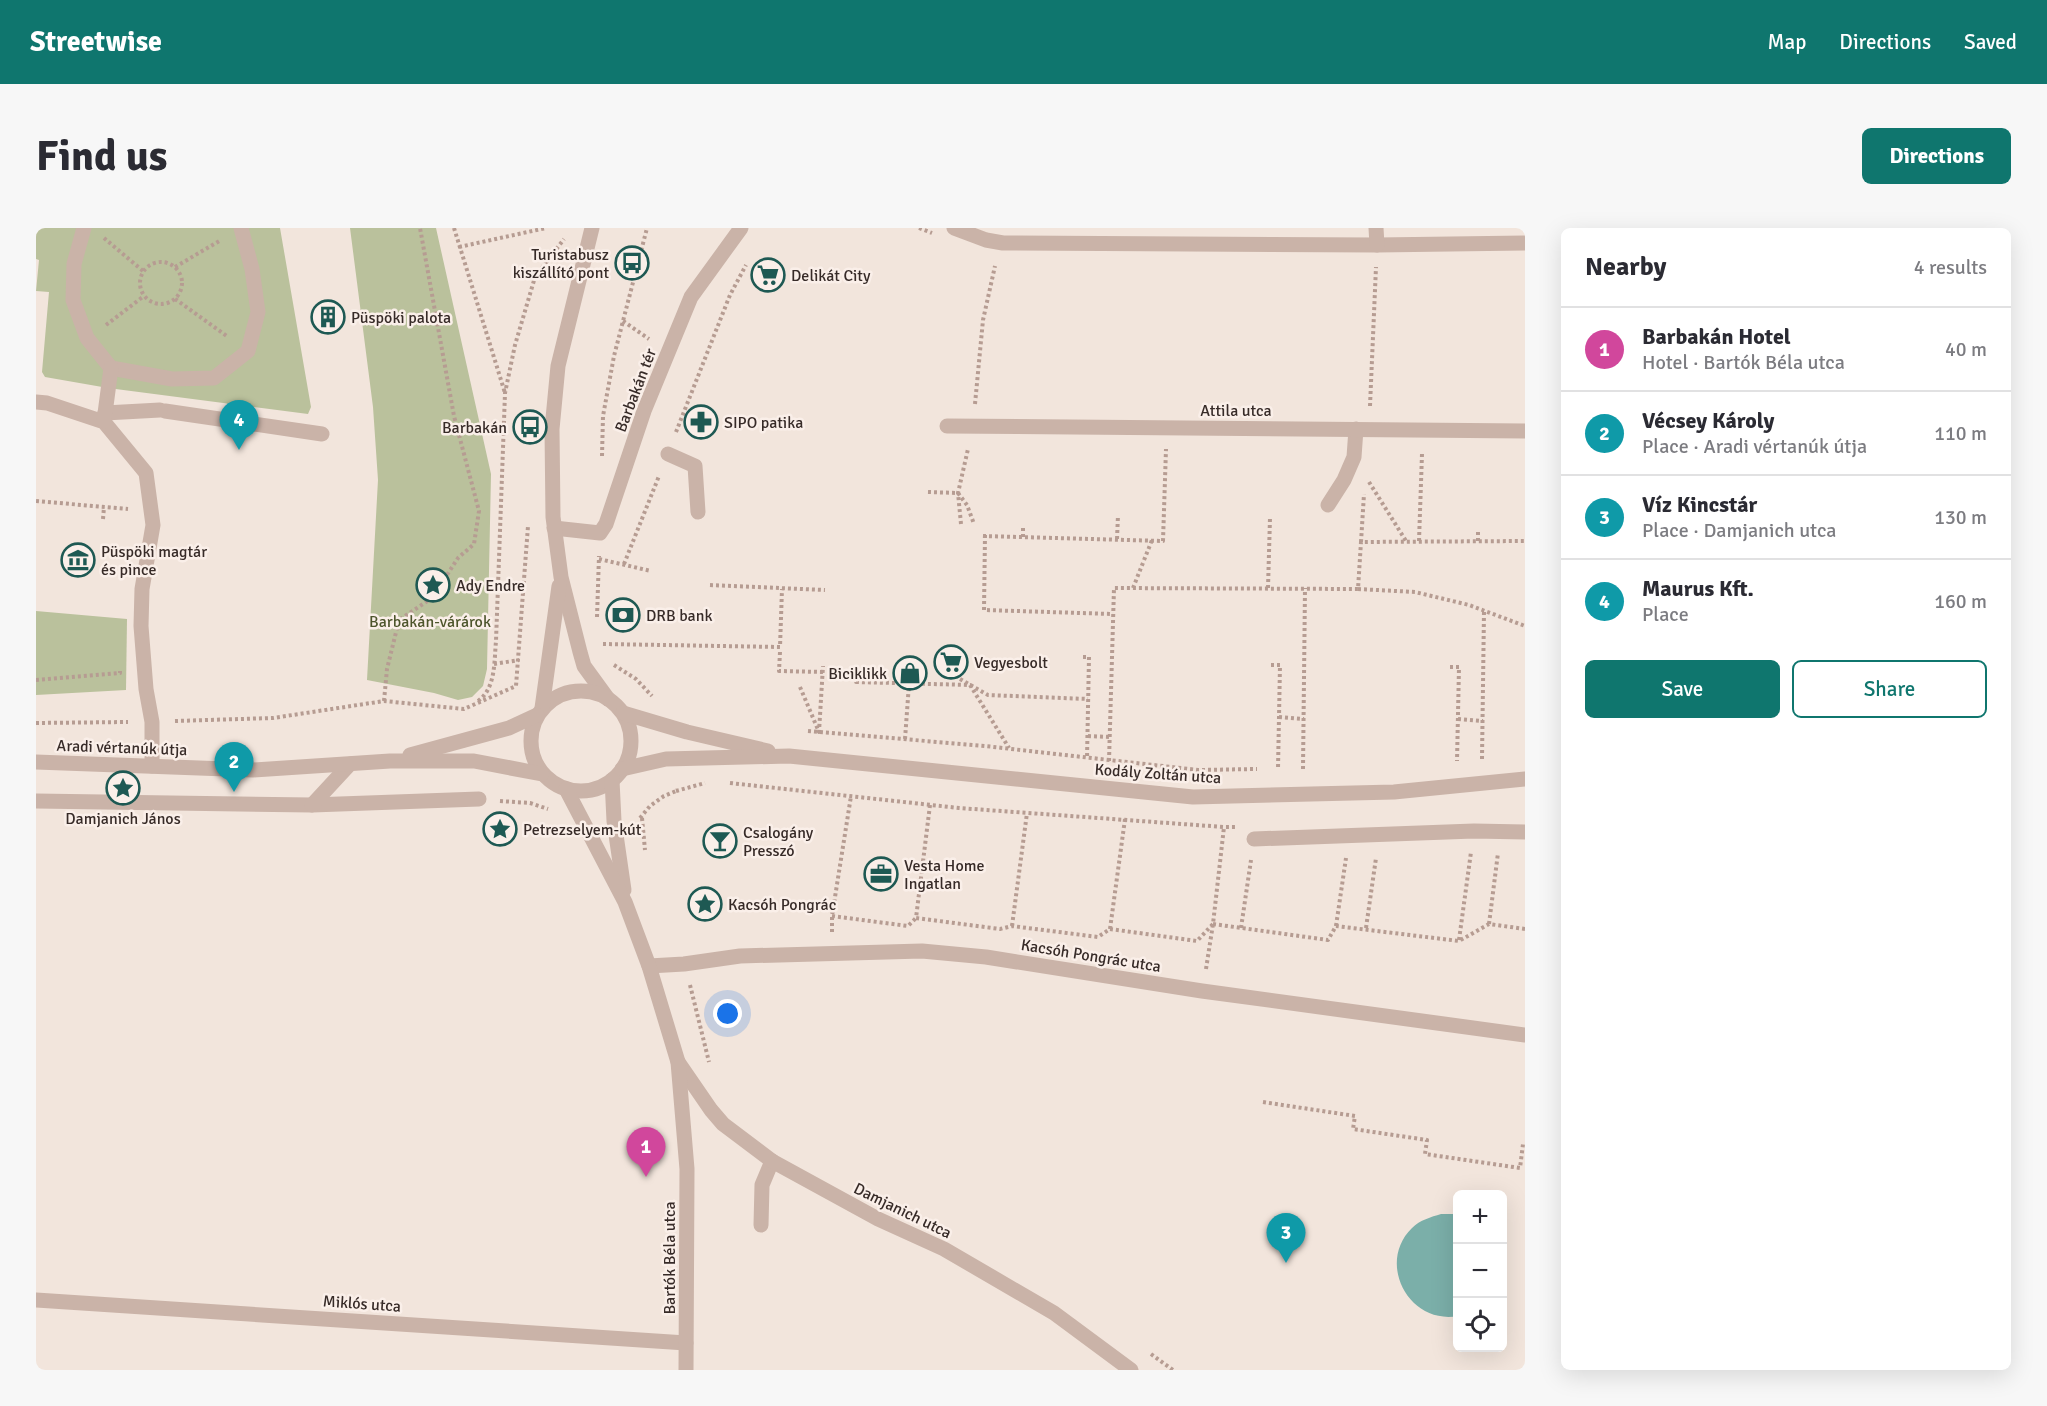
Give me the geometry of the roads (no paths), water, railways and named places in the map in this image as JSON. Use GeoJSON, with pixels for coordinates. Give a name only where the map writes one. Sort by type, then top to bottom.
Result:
{"type":"FeatureCollection","features":[{"type":"Feature","properties":{"kind":"street"},"geometry":{"type":"LineString","coordinates":[[84,228],[74,264],[73,300],[87,339],[111,368],[172,379],[214,378],[248,351],[258,312],[252,269],[241,229]]}},
{"type":"Feature","properties":{"kind":"street"},"geometry":{"type":"LineString","coordinates":[[561,577],[540,711],[531,729],[530,745],[534,761],[542,774],[553,783],[566,789],[582,791],[598,788],[617,775],[629,756],[631,742],[629,727],[623,713],[609,699],[584,666],[561,577],[554,528],[552,429],[558,366],[592,228]]}},
{"type":"Feature","properties":{"kind":"street","name":"Barbakán tér"},"geometry":{"type":"LineString","coordinates":[[554,528],[600,533],[606,524],[644,411],[692,297],[741,228]]}},
{"type":"Feature","properties":{"kind":"street"},"geometry":{"type":"LineString","coordinates":[[954,228],[986,240],[1003,243],[1377,245],[1525,243]]}},
{"type":"Feature","properties":{"kind":"street"},"geometry":{"type":"LineString","coordinates":[[1376,228],[1377,245]]}},
{"type":"Feature","properties":{"kind":"street"},"geometry":{"type":"LineString","coordinates":[[111,368],[104,418],[146,473],[152,511],[153,525],[142,589],[141,626],[146,689],[152,722],[152,766]]}},
{"type":"Feature","properties":{"kind":"street"},"geometry":{"type":"LineString","coordinates":[[36,402],[104,418],[163,410],[322,434]]}},
{"type":"Feature","properties":{"kind":"street","name":"Attila utca"},"geometry":{"type":"LineString","coordinates":[[947,426],[1525,431]]}},
{"type":"Feature","properties":{"kind":"street"},"geometry":{"type":"LineString","coordinates":[[1328,505],[1344,480],[1362,429]]}},
{"type":"Feature","properties":{"kind":"street"},"geometry":{"type":"LineString","coordinates":[[668,454],[695,466],[699,512]]}},
{"type":"Feature","properties":{"kind":"street"},"geometry":{"type":"LineString","coordinates":[[540,711],[553,698],[574,691],[596,692],[609,699]]}},
{"type":"Feature","properties":{"kind":"street","name":"Aradi vértanúk útja"},"geometry":{"type":"LineString","coordinates":[[390,761],[509,728],[540,711]]}},
{"type":"Feature","properties":{"kind":"street","name":"Kodály Zoltán utca"},"geometry":{"type":"LineString","coordinates":[[623,713],[687,732],[789,756]]}},
{"type":"Feature","properties":{"kind":"street","name":"Kodály Zoltán utca"},"geometry":{"type":"LineString","coordinates":[[617,775],[666,759],[789,756],[1193,797],[1394,792],[1525,779]]}},
{"type":"Feature","properties":{"kind":"street","name":"Aradi vértanúk útja"},"geometry":{"type":"LineString","coordinates":[[36,762],[253,770],[390,761],[474,761],[542,774]]}},
{"type":"Feature","properties":{"kind":"street"},"geometry":{"type":"LineString","coordinates":[[312,805],[350,764]]}},
{"type":"Feature","properties":{"kind":"street","name":"Bartók Béla utca"},"geometry":{"type":"LineString","coordinates":[[617,775],[614,821],[625,902]]}},
{"type":"Feature","properties":{"kind":"street","name":"Bartók Béla utca"},"geometry":{"type":"LineString","coordinates":[[566,789],[625,902],[649,966],[678,1062],[687,1169],[686,1370]]}},
{"type":"Feature","properties":{"kind":"street"},"geometry":{"type":"LineString","coordinates":[[36,801],[312,805],[479,799]]}},
{"type":"Feature","properties":{"kind":"street"},"geometry":{"type":"LineString","coordinates":[[1254,839],[1379,833],[1525,832]]}},
{"type":"Feature","properties":{"kind":"street","name":"Kacsóh Pongrác utca"},"geometry":{"type":"LineString","coordinates":[[649,966],[684,964],[740,956],[921,951],[986,957],[1202,991],[1525,1035]]}},
{"type":"Feature","properties":{"kind":"street","name":"Damjanich utca"},"geometry":{"type":"LineString","coordinates":[[678,1062],[723,1124],[772,1161],[878,1219],[944,1249],[1044,1307],[1131,1370]]}},
{"type":"Feature","properties":{"kind":"street"},"geometry":{"type":"LineString","coordinates":[[760,1225],[762,1185],[772,1161]]}},
{"type":"Feature","properties":{"kind":"street","name":"Miklós utca"},"geometry":{"type":"LineString","coordinates":[[36,1300],[686,1343]]}},
{"type":"Feature","properties":{"kind":"water"},"geometry":{"type":"Polygon","coordinates":[[[1441,1214],[1453,1214],[1453,1316],[1440,1316],[1425,1311],[1412,1301],[1403,1289],[1398,1274],[1397,1258],[1402,1242],[1415,1225],[1441,1214]]]}},
{"type":"Feature","properties":{"kind":"place","name":"Turistabusz kiszállító pont"},"geometry":{"type":"Point","coordinates":[632,263]}},
{"type":"Feature","properties":{"kind":"place","name":"Delikát City"},"geometry":{"type":"Point","coordinates":[768,275]}},
{"type":"Feature","properties":{"kind":"place","name":"Püspöki palota"},"geometry":{"type":"Point","coordinates":[328,317]}},
{"type":"Feature","properties":{"kind":"place","name":"SIPO patika"},"geometry":{"type":"Point","coordinates":[701,422]}},
{"type":"Feature","properties":{"kind":"place","name":"Barbakán"},"geometry":{"type":"Point","coordinates":[530,427]}},
{"type":"Feature","properties":{"kind":"place","name":"Maurus Kft."},"geometry":{"type":"Point","coordinates":[239,450]}},
{"type":"Feature","properties":{"kind":"place","name":"Püspöki magtár és pince"},"geometry":{"type":"Point","coordinates":[78,560]}},
{"type":"Feature","properties":{"kind":"place","name":"Ady Endre"},"geometry":{"type":"Point","coordinates":[433,585]}},
{"type":"Feature","properties":{"kind":"place","name":"DRB bank"},"geometry":{"type":"Point","coordinates":[623,615]}},
{"type":"Feature","properties":{"kind":"place","name":"Vegyesbolt"},"geometry":{"type":"Point","coordinates":[951,662]}},
{"type":"Feature","properties":{"kind":"place","name":"Biciklikk"},"geometry":{"type":"Point","coordinates":[910,673]}},
{"type":"Feature","properties":{"kind":"place","name":"Damjanich János"},"geometry":{"type":"Point","coordinates":[123,788]}},
{"type":"Feature","properties":{"kind":"place","name":"Vécsey Károly"},"geometry":{"type":"Point","coordinates":[234,792]}},
{"type":"Feature","properties":{"kind":"place","name":"Petrezselyem-kút"},"geometry":{"type":"Point","coordinates":[500,829]}},
{"type":"Feature","properties":{"kind":"place","name":"Csalogány Presszó"},"geometry":{"type":"Point","coordinates":[720,841]}},
{"type":"Feature","properties":{"kind":"place","name":"Vesta Home Ingatlan"},"geometry":{"type":"Point","coordinates":[881,874]}},
{"type":"Feature","properties":{"kind":"place","name":"Kacsóh Pongrác"},"geometry":{"type":"Point","coordinates":[705,904]}},
{"type":"Feature","properties":{"kind":"place","name":"Barbakán Hotel"},"geometry":{"type":"Point","coordinates":[646,1177]}},
{"type":"Feature","properties":{"kind":"place","name":"Víz Kincstár"},"geometry":{"type":"Point","coordinates":[1286,1263]}},
{"type":"Feature","properties":{"kind":"park label","name":"Barbakán-várárok"},"geometry":{"type":"Point","coordinates":[430,621]}}]}
